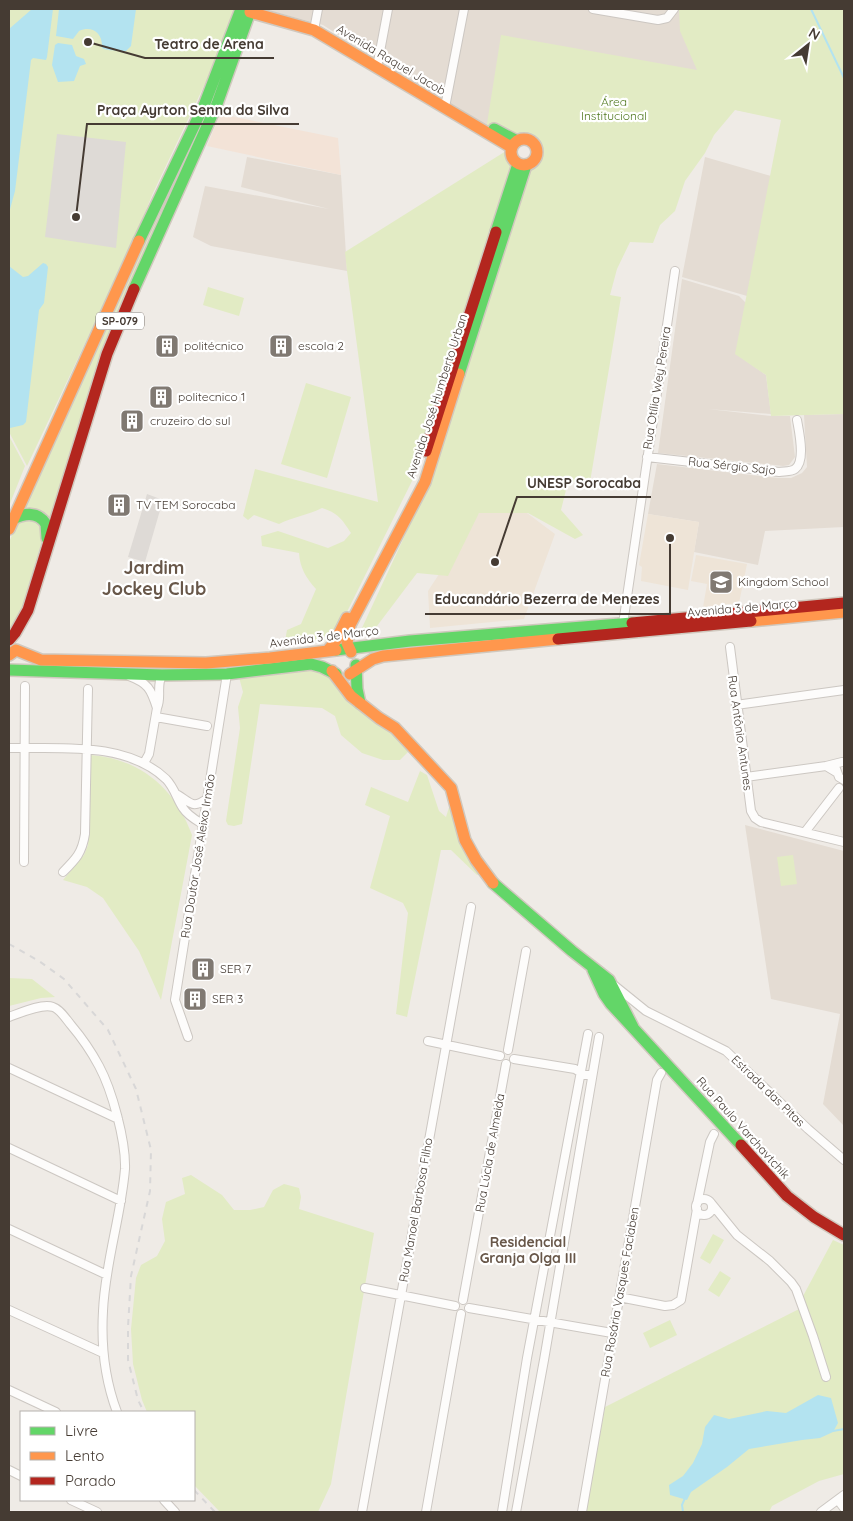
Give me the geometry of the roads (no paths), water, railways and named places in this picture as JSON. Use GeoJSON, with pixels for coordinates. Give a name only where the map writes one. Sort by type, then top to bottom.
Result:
{"type":"FeatureCollection","features":[{"type":"Feature","properties":{"kind":"main road","name":"Avenida Raquel Jacob"},"geometry":{"type":"LineString","coordinates":[[250,10],[315,27],[378,62],[514,144]]}},
{"type":"Feature","properties":{"kind":"main road","name":"SP-079"},"geometry":{"type":"LineString","coordinates":[[10,522],[134,251],[201,111],[222,60],[250,10]]}},
{"type":"Feature","properties":{"kind":"main road","name":"SP-079"},"geometry":{"type":"LineString","coordinates":[[9,640],[28,610],[107,354],[142,267],[217,104],[250,10]]}},
{"type":"Feature","properties":{"kind":"main road","name":"Avenida Raquel Jacob"},"geometry":{"type":"LineString","coordinates":[[315,27],[514,144],[527,140],[535,145],[537,150],[535,159],[522,165]]}},
{"type":"Feature","properties":{"kind":"main road"},"geometry":{"type":"LineString","coordinates":[[514,144],[511,157],[522,165]]}},
{"type":"Feature","properties":{"kind":"main road","name":"Avenida José Humberto Urban"},"geometry":{"type":"LineString","coordinates":[[347,650],[347,636],[350,625],[425,482],[522,165]]}},
{"type":"Feature","properties":{"kind":"main road","name":"Avenida José Humberto Urban"},"geometry":{"type":"LineString","coordinates":[[328,650],[335,642],[417,480],[522,165]]}},
{"type":"Feature","properties":{"kind":"main road"},"geometry":{"type":"LineString","coordinates":[[10,522],[20,515],[30,513],[37,515],[45,521],[48,534],[42,563]]}},
{"type":"Feature","properties":{"kind":"main road","name":"Avenida 3 de Março"},"geometry":{"type":"LineString","coordinates":[[9,655],[16,650],[41,660],[206,663],[270,658],[328,650],[347,650],[372,645],[844,603]]}},
{"type":"Feature","properties":{"kind":"main road","name":"Avenida 3 de Março"},"geometry":{"type":"LineString","coordinates":[[356,671],[377,657],[391,655],[844,612]]}},
{"type":"Feature","properties":{"kind":"main road"},"geometry":{"type":"LineString","coordinates":[[612,634],[620,631],[623,624]]}},
{"type":"Feature","properties":{"kind":"main road"},"geometry":{"type":"LineString","coordinates":[[350,625],[359,639],[372,645]]}},
{"type":"Feature","properties":{"kind":"main road"},"geometry":{"type":"LineString","coordinates":[[19,626],[19,641],[29,654]]}},
{"type":"Feature","properties":{"kind":"main road"},"geometry":{"type":"LineString","coordinates":[[356,671],[344,676],[334,673],[330,664],[332,655],[338,651],[347,650],[355,658],[360,703]]}},
{"type":"Feature","properties":{"kind":"main road","name":"Avenida 3 de Março"},"geometry":{"type":"LineString","coordinates":[[9,663],[21,670]]}},
{"type":"Feature","properties":{"kind":"main road","name":"Avenida 3 de Março"},"geometry":{"type":"LineString","coordinates":[[9,670],[162,675],[227,674],[311,664],[322,666],[334,673]]}},
{"type":"Feature","properties":{"kind":"main road","name":"Rua Paulo Varchavtchik"},"geometry":{"type":"LineString","coordinates":[[334,673],[346,691],[379,718],[395,728],[431,764],[451,788],[466,840],[476,860],[492,882],[591,966],[622,1003],[633,1027],[787,1196],[802,1210],[844,1235]]}},
{"type":"Feature","properties":{"kind":"street"},"geometry":{"type":"LineString","coordinates":[[315,27],[318,9]]}},
{"type":"Feature","properties":{"kind":"street"},"geometry":{"type":"LineString","coordinates":[[378,62],[388,9]]}},
{"type":"Feature","properties":{"kind":"street"},"geometry":{"type":"LineString","coordinates":[[446,102],[464,9]]}},
{"type":"Feature","properties":{"kind":"street"},"geometry":{"type":"LineString","coordinates":[[593,9],[658,20],[667,18],[674,9]]}},
{"type":"Feature","properties":{"kind":"street","name":"Rua Otília Wey Pereira"},"geometry":{"type":"LineString","coordinates":[[623,624],[675,272]]}},
{"type":"Feature","properties":{"kind":"street","name":"Rua Sérgio Sajo"},"geometry":{"type":"LineString","coordinates":[[647,457],[779,472],[789,471],[796,468],[802,453],[797,420]]}},
{"type":"Feature","properties":{"kind":"street","name":"Rua Antônio Antunes"},"geometry":{"type":"LineString","coordinates":[[730,647],[751,811],[755,818],[761,822],[804,832]]}},
{"type":"Feature","properties":{"kind":"street"},"geometry":{"type":"LineString","coordinates":[[120,673],[136,679],[151,690],[157,708]]}},
{"type":"Feature","properties":{"kind":"street","name":"Rua Doutor José Aleixo Irmão"},"geometry":{"type":"LineString","coordinates":[[188,1037],[175,1000],[227,674]]}},
{"type":"Feature","properties":{"kind":"street"},"geometry":{"type":"LineString","coordinates":[[144,763],[149,754],[157,708],[160,702],[159,680],[162,675]]}},
{"type":"Feature","properties":{"kind":"street"},"geometry":{"type":"LineString","coordinates":[[24,862],[25,686]]}},
{"type":"Feature","properties":{"kind":"street"},"geometry":{"type":"LineString","coordinates":[[63,872],[76,859],[83,847],[85,834],[88,689]]}},
{"type":"Feature","properties":{"kind":"street"},"geometry":{"type":"LineString","coordinates":[[736,705],[844,690]]}},
{"type":"Feature","properties":{"kind":"street"},"geometry":{"type":"LineString","coordinates":[[156,717],[206,726]]}},
{"type":"Feature","properties":{"kind":"street"},"geometry":{"type":"LineString","coordinates":[[9,748],[106,751],[144,763],[167,779],[184,809],[189,815],[204,825]]}},
{"type":"Feature","properties":{"kind":"street"},"geometry":{"type":"LineString","coordinates":[[746,777],[843,762]]}},
{"type":"Feature","properties":{"kind":"street"},"geometry":{"type":"LineString","coordinates":[[843,762],[838,765],[842,786],[804,832],[844,842]]}},
{"type":"Feature","properties":{"kind":"street"},"geometry":{"type":"LineString","coordinates":[[826,766],[840,776]]}},
{"type":"Feature","properties":{"kind":"street"},"geometry":{"type":"LineString","coordinates":[[176,793],[193,805],[200,805],[208,798]]}},
{"type":"Feature","properties":{"kind":"street","name":"Rua Manoel Barbosa Filho"},"geometry":{"type":"LineString","coordinates":[[362,1512],[471,907]]}},
{"type":"Feature","properties":{"kind":"street"},"geometry":{"type":"LineString","coordinates":[[508,1050],[526,951]]}},
{"type":"Feature","properties":{"kind":"street","name":"Estrada das Pitas"},"geometry":{"type":"LineString","coordinates":[[622,1003],[646,1011],[726,1051],[808,1129],[844,1160]]}},
{"type":"Feature","properties":{"kind":"street"},"geometry":{"type":"LineString","coordinates":[[9,1017],[46,1005],[55,1008],[83,1040],[99,1066],[105,1078],[118,1119],[125,1167],[103,1311],[103,1353],[112,1398],[117,1411]]}},
{"type":"Feature","properties":{"kind":"street"},"geometry":{"type":"LineString","coordinates":[[502,1512],[578,1069],[588,1034]]}},
{"type":"Feature","properties":{"kind":"street"},"geometry":{"type":"LineString","coordinates":[[516,1512],[599,1037]]}},
{"type":"Feature","properties":{"kind":"street"},"geometry":{"type":"LineString","coordinates":[[428,1042],[500,1056]]}},
{"type":"Feature","properties":{"kind":"street"},"geometry":{"type":"LineString","coordinates":[[508,1050],[514,1053],[512,1063],[506,1064],[501,1061],[500,1056],[502,1052],[508,1050]]}},
{"type":"Feature","properties":{"kind":"street"},"geometry":{"type":"LineString","coordinates":[[514,1059],[578,1069],[585,1065],[593,1072]]}},
{"type":"Feature","properties":{"kind":"street","name":"Rua Lúcia de Almeida"},"geometry":{"type":"LineString","coordinates":[[463,1300],[506,1064]]}},
{"type":"Feature","properties":{"kind":"street"},"geometry":{"type":"LineString","coordinates":[[9,1068],[118,1119]]}},
{"type":"Feature","properties":{"kind":"street","name":"Rua Rosária Vasques Faciaben"},"geometry":{"type":"LineString","coordinates":[[582,1512],[657,1080],[661,1073]]}},
{"type":"Feature","properties":{"kind":"street"},"geometry":{"type":"LineString","coordinates":[[620,1297],[666,1306],[678,1303],[683,1293],[697,1206],[710,1142],[714,1134]]}},
{"type":"Feature","properties":{"kind":"street"},"geometry":{"type":"LineString","coordinates":[[9,1148],[121,1201]]}},
{"type":"Feature","properties":{"kind":"street"},"geometry":{"type":"LineString","coordinates":[[701,1186],[702,1191],[724,1220],[738,1235],[770,1261],[796,1289],[826,1377]]}},
{"type":"Feature","properties":{"kind":"street"},"geometry":{"type":"LineString","coordinates":[[697,1206],[702,1199],[710,1202]]}},
{"type":"Feature","properties":{"kind":"street"},"geometry":{"type":"LineString","coordinates":[[695,1225],[699,1218],[707,1214],[712,1208],[710,1202]]}},
{"type":"Feature","properties":{"kind":"street"},"geometry":{"type":"LineString","coordinates":[[697,1206],[700,1213],[716,1214],[724,1220]]}},
{"type":"Feature","properties":{"kind":"street"},"geometry":{"type":"LineString","coordinates":[[9,1229],[107,1276]]}},
{"type":"Feature","properties":{"kind":"street"},"geometry":{"type":"LineString","coordinates":[[365,1288],[455,1306]]}},
{"type":"Feature","properties":{"kind":"street"},"geometry":{"type":"LineString","coordinates":[[455,1306],[457,1302],[463,1300],[468,1303],[469,1308]]}},
{"type":"Feature","properties":{"kind":"street"},"geometry":{"type":"LineString","coordinates":[[455,1306],[456,1310],[461,1314]]}},
{"type":"Feature","properties":{"kind":"street"},"geometry":{"type":"LineString","coordinates":[[469,1308],[612,1333]]}},
{"type":"Feature","properties":{"kind":"street"},"geometry":{"type":"LineString","coordinates":[[461,1314],[466,1313],[469,1308]]}},
{"type":"Feature","properties":{"kind":"street"},"geometry":{"type":"LineString","coordinates":[[9,1310],[103,1353]]}},
{"type":"Feature","properties":{"kind":"street"},"geometry":{"type":"LineString","coordinates":[[426,1512],[461,1314]]}},
{"type":"Feature","properties":{"kind":"street"},"geometry":{"type":"LineString","coordinates":[[9,1390],[54,1411]]}},
{"type":"Feature","properties":{"kind":"street"},"geometry":{"type":"LineString","coordinates":[[821,1512],[841,1497],[844,1508]]}},
{"type":"Feature","properties":{"kind":"street"},"geometry":{"type":"LineString","coordinates":[[72,1501],[97,1512]]}},
{"type":"Feature","properties":{"kind":"street"},"geometry":{"type":"LineString","coordinates":[[165,1501],[175,1512]]}},
{"type":"Feature","properties":{"kind":"water"},"geometry":{"type":"Polygon","coordinates":[[[32,9],[53,9],[46,60],[33,58],[31,60],[15,191],[9,213],[9,29],[32,9]]]}},
{"type":"Feature","properties":{"kind":"water"},"geometry":{"type":"Polygon","coordinates":[[[59,9],[136,9],[131,46],[126,51],[104,49],[102,48],[99,35],[89,29],[79,31],[73,39],[56,36],[59,9]]]}},
{"type":"Feature","properties":{"kind":"water"},"geometry":{"type":"Polygon","coordinates":[[[58,43],[72,45],[76,56],[84,59],[86,64],[80,66],[74,81],[58,82],[52,65],[55,45],[58,43]]]}},
{"type":"Feature","properties":{"kind":"water"},"geometry":{"type":"Polygon","coordinates":[[[43,263],[48,267],[44,303],[39,310],[26,422],[23,425],[10,428],[9,266],[23,277],[28,276],[43,263]]]}},
{"type":"Feature","properties":{"kind":"water"},"geometry":{"type":"Polygon","coordinates":[[[818,1395],[831,1398],[838,1423],[833,1432],[820,1438],[749,1449],[691,1492],[687,1500],[670,1495],[669,1485],[683,1476],[693,1463],[702,1444],[705,1427],[714,1415],[729,1419],[767,1411],[786,1413],[818,1395]]]}},
{"type":"Feature","properties":{"kind":"waterway"},"geometry":{"type":"LineString","coordinates":[[811,9],[844,78]]}},
{"type":"Feature","properties":{"kind":"waterway"},"geometry":{"type":"LineString","coordinates":[[833,1431],[844,1429]]}},
{"type":"Feature","properties":{"kind":"waterway"},"geometry":{"type":"LineString","coordinates":[[683,1512],[682,1505],[685,1498]]}},
{"type":"Feature","properties":{"kind":"railway"},"geometry":{"type":"LineString","coordinates":[[9,944],[39,961],[64,979],[108,1030],[136,1089],[151,1150],[150,1191],[131,1276],[128,1360],[138,1400],[144,1411]]}},
{"type":"Feature","properties":{"kind":"railway"},"geometry":{"type":"LineString","coordinates":[[195,1491],[215,1512]]}},
{"type":"Feature","properties":{"kind":"place","name":"Teatro de Arena"},"geometry":{"type":"Point","coordinates":[88,42]}},
{"type":"Feature","properties":{"kind":"place","name":"Praça Ayrton Senna da Silva"},"geometry":{"type":"Point","coordinates":[76,217]}},
{"type":"Feature","properties":{"kind":"place","name":"politécnico"},"geometry":{"type":"Point","coordinates":[167,346]}},
{"type":"Feature","properties":{"kind":"place","name":"escola 2"},"geometry":{"type":"Point","coordinates":[281,346]}},
{"type":"Feature","properties":{"kind":"place","name":"politecnico 1"},"geometry":{"type":"Point","coordinates":[161,397]}},
{"type":"Feature","properties":{"kind":"place","name":"cruzeiro do sul"},"geometry":{"type":"Point","coordinates":[132,421]}},
{"type":"Feature","properties":{"kind":"place","name":"TV TEM Sorocaba"},"geometry":{"type":"Point","coordinates":[119,505]}},
{"type":"Feature","properties":{"kind":"place","name":"Educandário Bezerra de Menezes"},"geometry":{"type":"Point","coordinates":[670,538]}},
{"type":"Feature","properties":{"kind":"place","name":"UNESP Sorocaba"},"geometry":{"type":"Point","coordinates":[495,562]}},
{"type":"Feature","properties":{"kind":"place","name":"Kingdom School"},"geometry":{"type":"Point","coordinates":[721,582]}},
{"type":"Feature","properties":{"kind":"place","name":"SER 7"},"geometry":{"type":"Point","coordinates":[203,969]}},
{"type":"Feature","properties":{"kind":"place","name":"SER 3"},"geometry":{"type":"Point","coordinates":[195,999]}},
{"type":"Feature","properties":{"kind":"district","name":"Jardim Jockey Club"},"geometry":{"type":"Point","coordinates":[154,578]}},
{"type":"Feature","properties":{"kind":"district","name":"Residencial Granja Olga III"},"geometry":{"type":"Point","coordinates":[528,1250]}},
{"type":"Feature","properties":{"kind":"park label","name":"Área Institucional"},"geometry":{"type":"Point","coordinates":[614,109]}}]}
